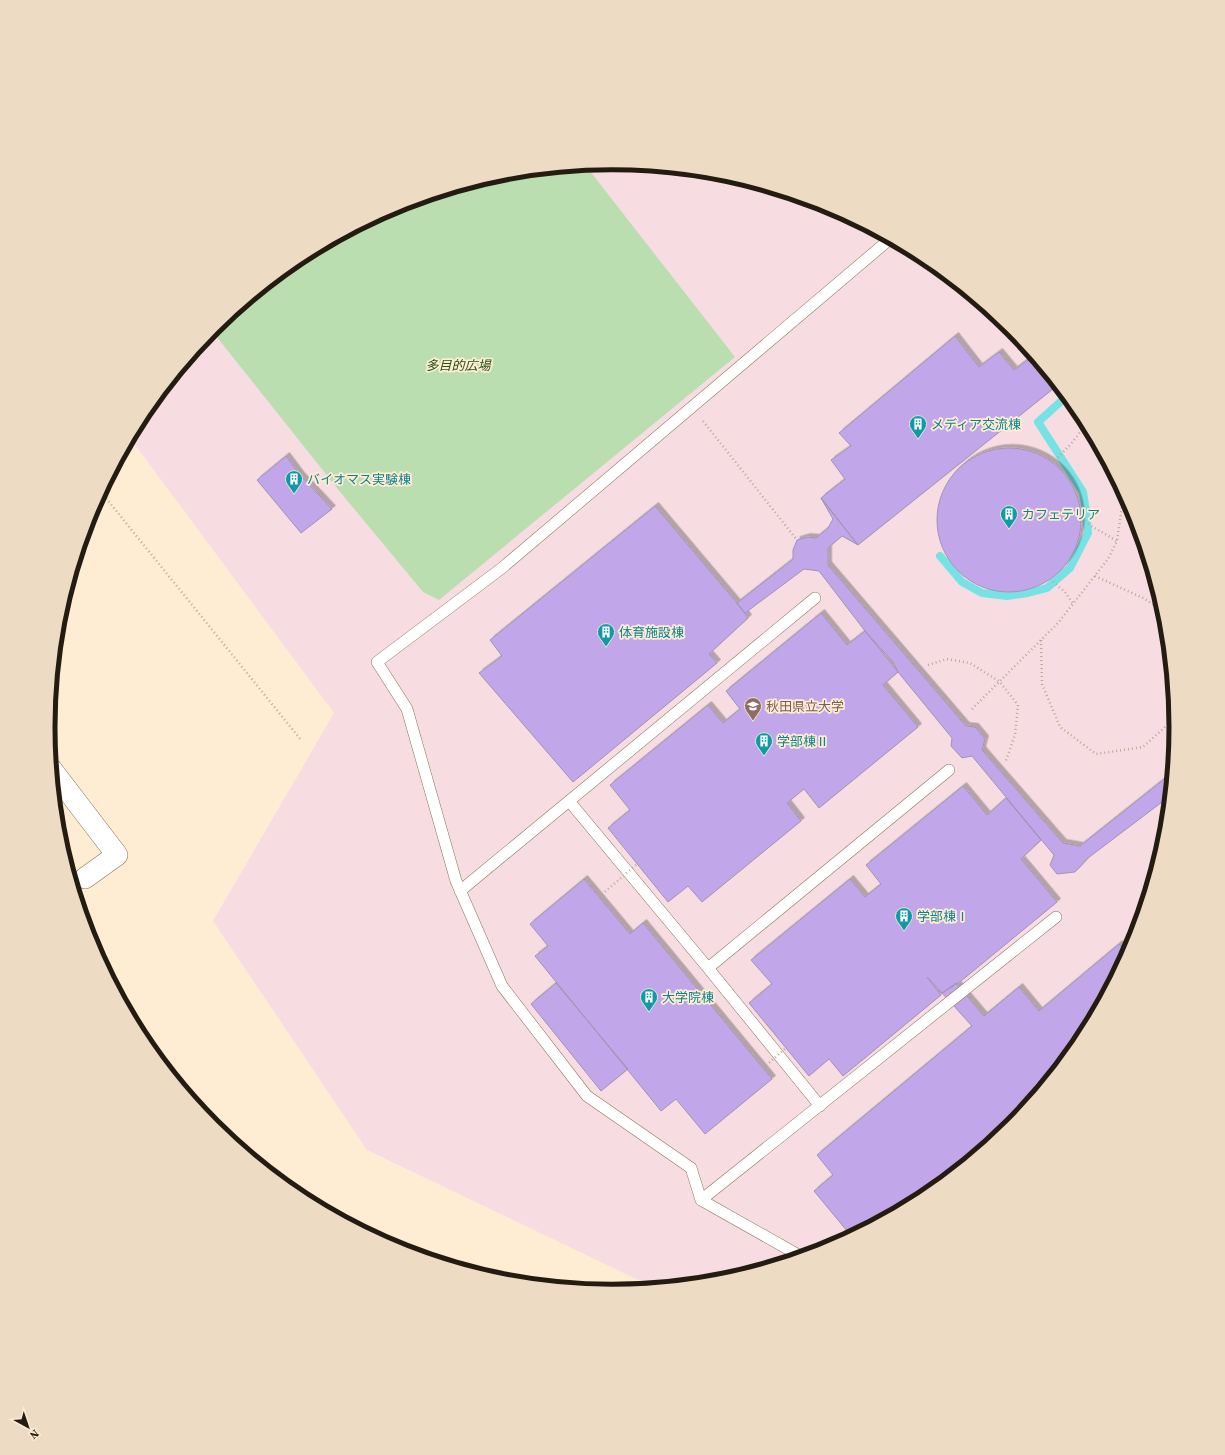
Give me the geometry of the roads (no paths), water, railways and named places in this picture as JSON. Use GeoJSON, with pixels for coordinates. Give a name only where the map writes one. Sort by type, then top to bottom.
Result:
{"type":"FeatureCollection","features":[{"type":"Feature","properties":{"kind":"street"},"geometry":{"type":"LineString","coordinates":[[57,777],[117,855],[85,878]]}},
{"type":"Feature","properties":{"kind":"lane"},"geometry":{"type":"LineString","coordinates":[[796,1254],[701,1200],[691,1168],[587,1096],[502,986],[456,881],[407,710],[377,662],[502,568],[886,242]]}},
{"type":"Feature","properties":{"kind":"lane"},"geometry":{"type":"LineString","coordinates":[[460,891],[815,598]]}},
{"type":"Feature","properties":{"kind":"lane"},"geometry":{"type":"LineString","coordinates":[[708,968],[949,770]]}},
{"type":"Feature","properties":{"kind":"lane"},"geometry":{"type":"LineString","coordinates":[[569,801],[708,968],[820,1106]]}},
{"type":"Feature","properties":{"kind":"lane"},"geometry":{"type":"LineString","coordinates":[[701,1200],[1056,917]]}},
{"type":"Feature","properties":{"kind":"waterway"},"geometry":{"type":"LineString","coordinates":[[940,556],[962,582],[982,593],[1007,596],[1047,588],[1070,568],[1088,533],[1083,492],[1038,422],[1063,400]]}},
{"type":"Feature","properties":{"kind":"place","name":"メディア交流棟"},"geometry":{"type":"Point","coordinates":[918,439]}},
{"type":"Feature","properties":{"kind":"place","name":"バイオマス実験棟"},"geometry":{"type":"Point","coordinates":[294,494]}},
{"type":"Feature","properties":{"kind":"place","name":"カフェテリア"},"geometry":{"type":"Point","coordinates":[1009,529]}},
{"type":"Feature","properties":{"kind":"place","name":"体育施設棟"},"geometry":{"type":"Point","coordinates":[606,647]}},
{"type":"Feature","properties":{"kind":"place","name":"秋田県立大学"},"geometry":{"type":"Point","coordinates":[753,721]}},
{"type":"Feature","properties":{"kind":"place","name":"学部棟Ⅱ"},"geometry":{"type":"Point","coordinates":[764,756]}},
{"type":"Feature","properties":{"kind":"place","name":"学部棟Ⅰ"},"geometry":{"type":"Point","coordinates":[904,931]}},
{"type":"Feature","properties":{"kind":"place","name":"大学院棟"},"geometry":{"type":"Point","coordinates":[649,1012]}},
{"type":"Feature","properties":{"kind":"park label","name":"多目的広場"},"geometry":{"type":"Point","coordinates":[458,365]}}]}
